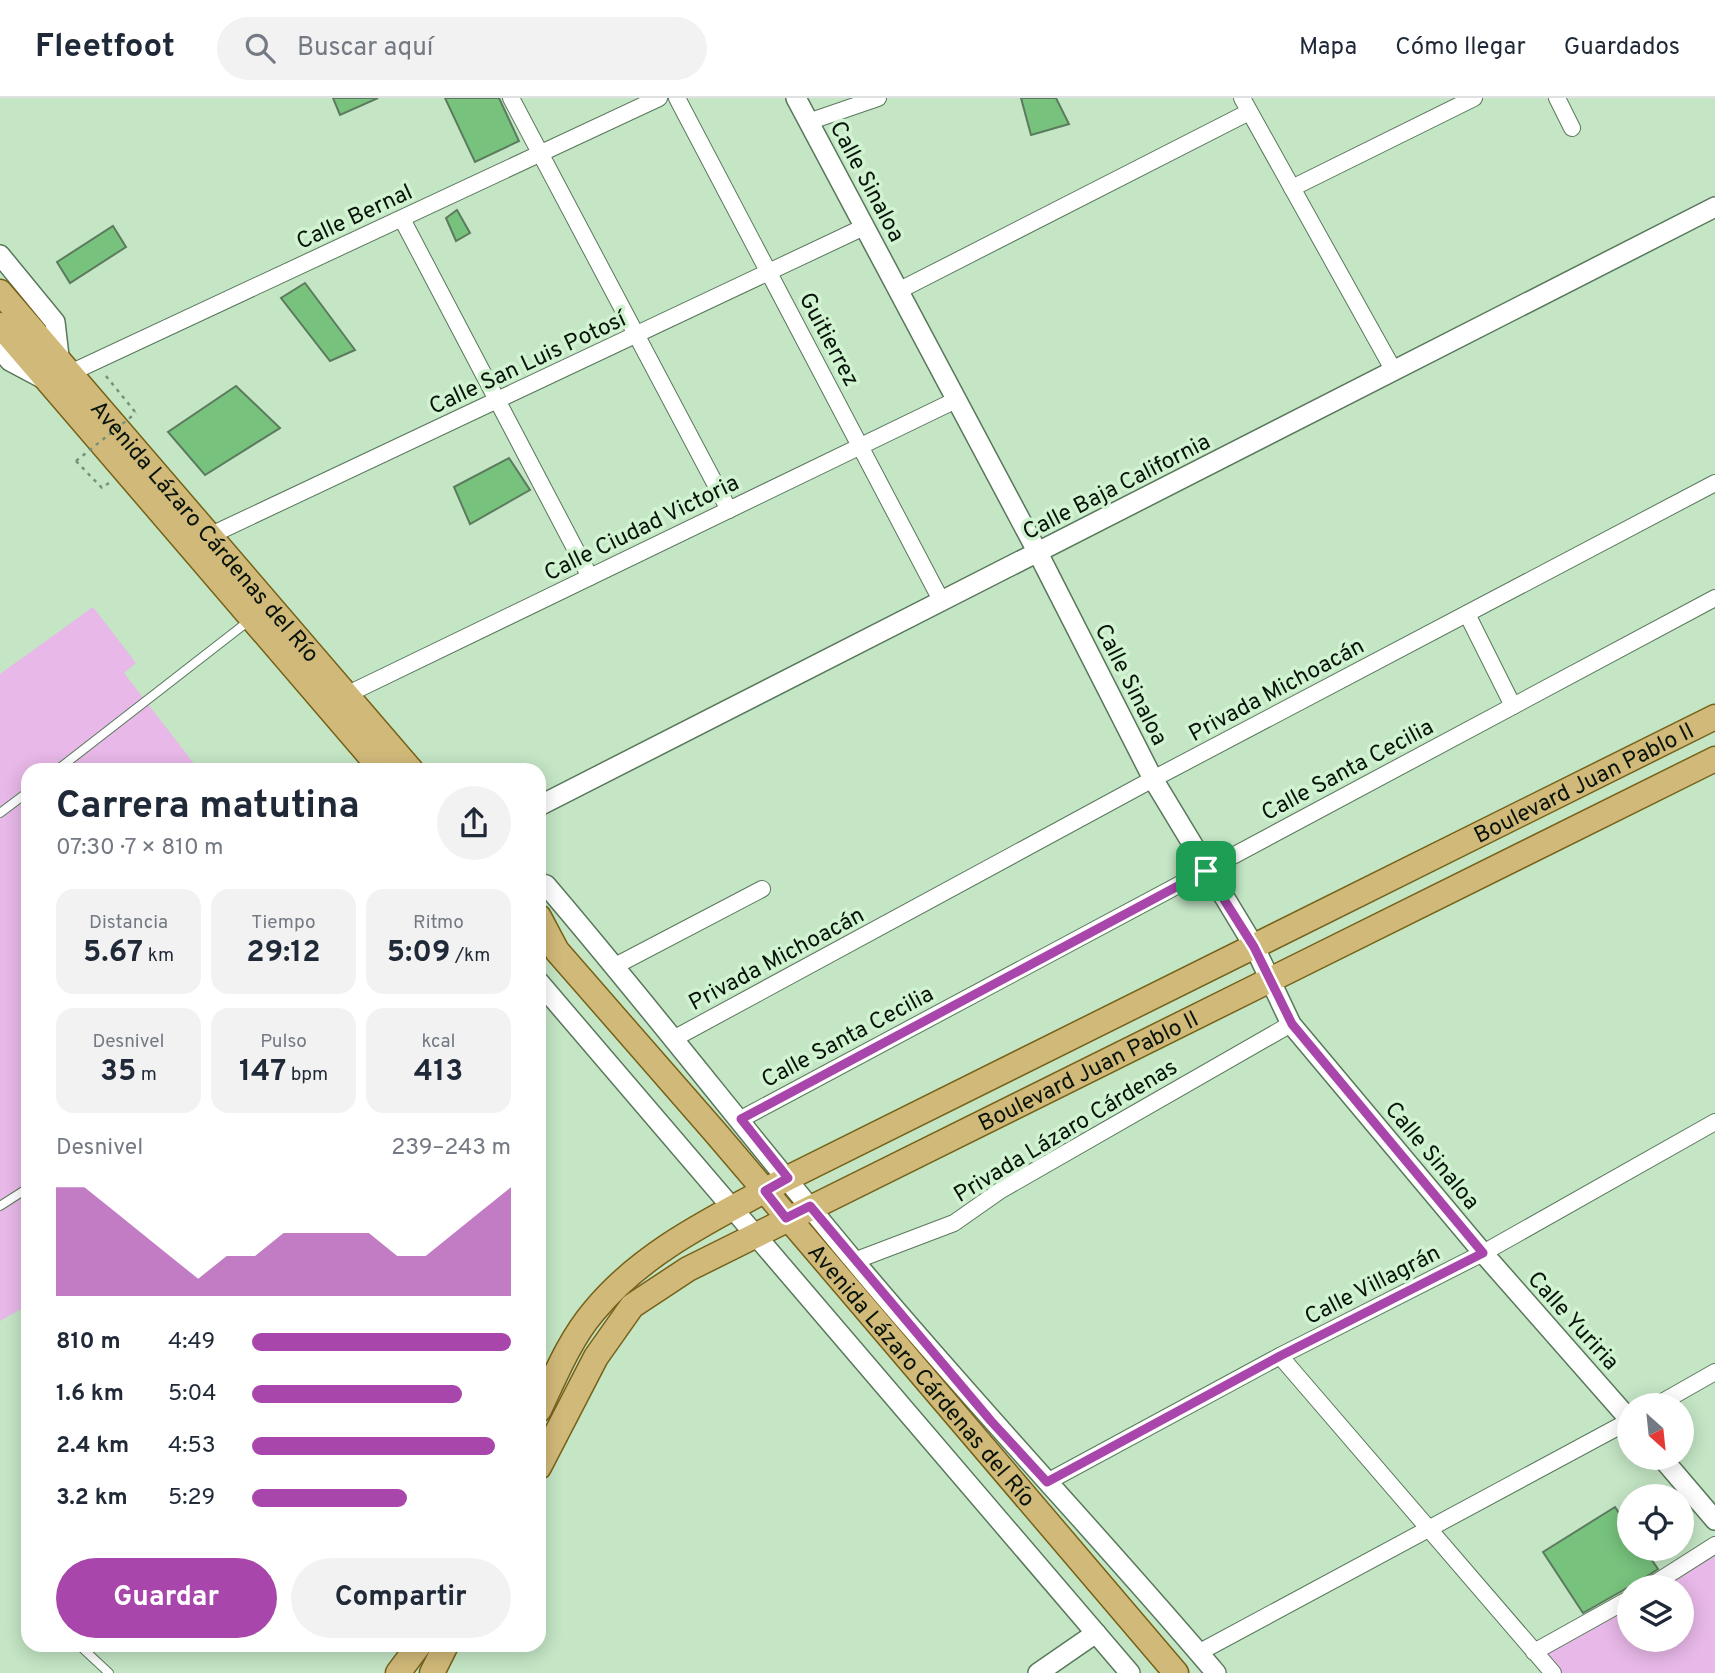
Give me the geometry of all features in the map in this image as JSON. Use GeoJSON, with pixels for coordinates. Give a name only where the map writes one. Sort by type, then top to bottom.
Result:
{"type":"FeatureCollection","features":[{"type":"Feature","properties":{"kind":"main road","name":"Avenida Lázaro Cárdenas del Río"},"geometry":{"type":"LineString","coordinates":[[0,292],[57,373],[260,612],[377,763]]}},
{"type":"Feature","properties":{"kind":"main road","name":"Avenida Lázaro Cárdenas del Río"},"geometry":{"type":"LineString","coordinates":[[0,324],[57,373],[209,536],[260,612],[346,695],[405,763]]}},
{"type":"Feature","properties":{"kind":"main road","name":"Boulevard Juan Pablo II"},"geometry":{"type":"LineString","coordinates":[[546,1396],[570,1346],[593,1312],[633,1269],[731,1208],[1715,717]]}},
{"type":"Feature","properties":{"kind":"main road","name":"Boulevard Juan Pablo II"},"geometry":{"type":"LineString","coordinates":[[546,1453],[596,1357],[632,1306],[688,1269],[810,1206],[1715,759]]}},
{"type":"Feature","properties":{"kind":"main road","name":"Avenida Lázaro Cárdenas del Río"},"geometry":{"type":"LineString","coordinates":[[548,947],[765,1191],[1176,1673]]}},
{"type":"Feature","properties":{"kind":"main road"},"geometry":{"type":"LineString","coordinates":[[398,1673],[414,1652]]}},
{"type":"Feature","properties":{"kind":"main road"},"geometry":{"type":"LineString","coordinates":[[432,1673],[442,1652]]}},
{"type":"Feature","properties":{"kind":"street"},"geometry":{"type":"LineString","coordinates":[[511,98],[729,510]]}},
{"type":"Feature","properties":{"kind":"street","name":"Calle Bernal"},"geometry":{"type":"LineString","coordinates":[[57,373],[96,362],[659,98]]}},
{"type":"Feature","properties":{"kind":"street","name":"Guitierrez"},"geometry":{"type":"LineString","coordinates":[[677,98],[942,602]]}},
{"type":"Feature","properties":{"kind":"street","name":"Calle Sinaloa"},"geometry":{"type":"LineString","coordinates":[[796,98],[1038,553],[1153,779],[1254,947],[1292,1024],[1483,1253]]}},
{"type":"Feature","properties":{"kind":"street"},"geometry":{"type":"LineString","coordinates":[[808,122],[878,98]]}},
{"type":"Feature","properties":{"kind":"street"},"geometry":{"type":"LineString","coordinates":[[1292,188],[1474,98]]}},
{"type":"Feature","properties":{"kind":"street"},"geometry":{"type":"LineString","coordinates":[[1557,98],[1572,128]]}},
{"type":"Feature","properties":{"kind":"street"},"geometry":{"type":"LineString","coordinates":[[898,290],[1246,105],[1394,371]]}},
{"type":"Feature","properties":{"kind":"street","name":"Calle Baja California"},"geometry":{"type":"LineString","coordinates":[[546,802],[1715,207]]}},
{"type":"Feature","properties":{"kind":"street"},"geometry":{"type":"LineString","coordinates":[[402,219],[590,577]]}},
{"type":"Feature","properties":{"kind":"street","name":"Calle San Luis Potosí"},"geometry":{"type":"LineString","coordinates":[[209,536],[864,227]]}},
{"type":"Feature","properties":{"kind":"street"},"geometry":{"type":"LineString","coordinates":[[0,255],[55,322],[57,373],[10,361],[0,350]]}},
{"type":"Feature","properties":{"kind":"street","name":"Calle Ciudad Victoria"},"geometry":{"type":"LineString","coordinates":[[346,695],[956,400]]}},
{"type":"Feature","properties":{"kind":"street","name":"Privada Michoacán"},"geometry":{"type":"LineString","coordinates":[[675,1038],[1153,779],[1715,483]]}},
{"type":"Feature","properties":{"kind":"street","name":"Calle Santa Cecilia"},"geometry":{"type":"LineString","coordinates":[[741,1119],[1715,598]]}},
{"type":"Feature","properties":{"kind":"street"},"geometry":{"type":"LineString","coordinates":[[1467,614],[1513,706]]}},
{"type":"Feature","properties":{"kind":"street","name":"Avenida Lázaro Cárdenas del Río"},"geometry":{"type":"LineString","coordinates":[[546,886],[675,1038],[854,1261],[991,1421],[1125,1566],[1216,1673]]}},
{"type":"Feature","properties":{"kind":"street"},"geometry":{"type":"LineString","coordinates":[[615,965],[762,888]]}},
{"type":"Feature","properties":{"kind":"street","name":"Avenida Lázaro Cárdenas del Río"},"geometry":{"type":"LineString","coordinates":[[546,990],[1130,1673]]}},
{"type":"Feature","properties":{"kind":"street","name":"Privada Lázaro Cárdenas"},"geometry":{"type":"LineString","coordinates":[[854,1261],[954,1223],[1001,1191],[1292,1024]]}},
{"type":"Feature","properties":{"kind":"street","name":"Calle Villagrán"},"geometry":{"type":"LineString","coordinates":[[1047,1482],[1280,1356],[1483,1253],[1715,1122]]}},
{"type":"Feature","properties":{"kind":"street","name":"Calle Yuriria"},"geometry":{"type":"LineString","coordinates":[[1483,1253],[1617,1406]]}},
{"type":"Feature","properties":{"kind":"street"},"geometry":{"type":"LineString","coordinates":[[1280,1356],[1553,1673]]}},
{"type":"Feature","properties":{"kind":"street"},"geometry":{"type":"LineString","coordinates":[[1678,1393],[1715,1372]]}},
{"type":"Feature","properties":{"kind":"street"},"geometry":{"type":"LineString","coordinates":[[1198,1653],[1617,1427]]}},
{"type":"Feature","properties":{"kind":"street"},"geometry":{"type":"LineString","coordinates":[[1672,1470],[1715,1520]]}},
{"type":"Feature","properties":{"kind":"street"},"geometry":{"type":"LineString","coordinates":[[1668,1575],[1715,1545]]}},
{"type":"Feature","properties":{"kind":"street"},"geometry":{"type":"LineString","coordinates":[[1534,1652],[1617,1606]]}},
{"type":"Feature","properties":{"kind":"street"},"geometry":{"type":"LineString","coordinates":[[1038,1673],[1096,1633]]}},
{"type":"Feature","properties":{"kind":"lane"},"geometry":{"type":"LineString","coordinates":[[66,763],[260,612]]}},
{"type":"Feature","properties":{"kind":"lane"},"geometry":{"type":"LineString","coordinates":[[0,813],[21,797]]}},
{"type":"Feature","properties":{"kind":"lane"},"geometry":{"type":"LineString","coordinates":[[0,1206],[21,1192]]}},
{"type":"Feature","properties":{"kind":"lane"},"geometry":{"type":"LineString","coordinates":[[86,1652],[109,1673]]}},
{"type":"Feature","properties":{"kind":"path"},"geometry":{"type":"LineString","coordinates":[[96,362],[136,412],[76,461],[103,488]]}},
{"type":"Feature","properties":{"kind":"shaded area"},"geometry":{"type":"Polygon","coordinates":[[[93,607],[136,663],[124,673],[194,763],[21,763],[21,1309],[0,1321],[0,674],[93,607]]]}},
{"type":"Feature","properties":{"kind":"shaded area"},"geometry":{"type":"Polygon","coordinates":[[[1715,1544],[1715,1673],[1553,1673],[1534,1652],[1617,1602],[1617,1652],[1694,1652],[1694,1575],[1663,1575],[1687,1561],[1694,1561],[1694,1557],[1715,1544]]]}},
{"type":"Feature","properties":{"kind":"building"},"geometry":{"type":"Polygon","coordinates":[[[333,98],[378,98],[340,115],[333,98]]]}},
{"type":"Feature","properties":{"kind":"building"},"geometry":{"type":"Polygon","coordinates":[[[445,98],[499,98],[519,141],[475,162],[445,98]]]}},
{"type":"Feature","properties":{"kind":"building"},"geometry":{"type":"Polygon","coordinates":[[[1021,98],[1056,98],[1069,124],[1031,135],[1021,98]]]}},
{"type":"Feature","properties":{"kind":"building"},"geometry":{"type":"Polygon","coordinates":[[[457,210],[470,233],[456,241],[446,218],[457,210]]]}},
{"type":"Feature","properties":{"kind":"building"},"geometry":{"type":"Polygon","coordinates":[[[113,226],[126,247],[70,283],[57,262],[113,226]]]}},
{"type":"Feature","properties":{"kind":"building"},"geometry":{"type":"Polygon","coordinates":[[[305,283],[355,350],[330,361],[281,298],[305,283]]]}},
{"type":"Feature","properties":{"kind":"building"},"geometry":{"type":"Polygon","coordinates":[[[236,386],[280,428],[205,475],[168,432],[236,386]]]}},
{"type":"Feature","properties":{"kind":"building"},"geometry":{"type":"Polygon","coordinates":[[[509,458],[530,490],[470,524],[454,487],[509,458]]]}},
{"type":"Feature","properties":{"kind":"building"},"geometry":{"type":"Polygon","coordinates":[[[1615,1507],[1617,1561],[1652,1561],[1658,1569],[1649,1575],[1617,1575],[1617,1594],[1583,1613],[1543,1552],[1615,1507]]]}},
{"type":"Feature","properties":{"kind":"route"},"geometry":{"type":"LineString","coordinates":[[1206,871],[1254,947],[1292,1024],[1483,1253],[1280,1356],[1047,1482],[991,1421],[810,1206],[786,1218],[765,1191],[788,1178],[741,1119],[1206,871]]}}]}
